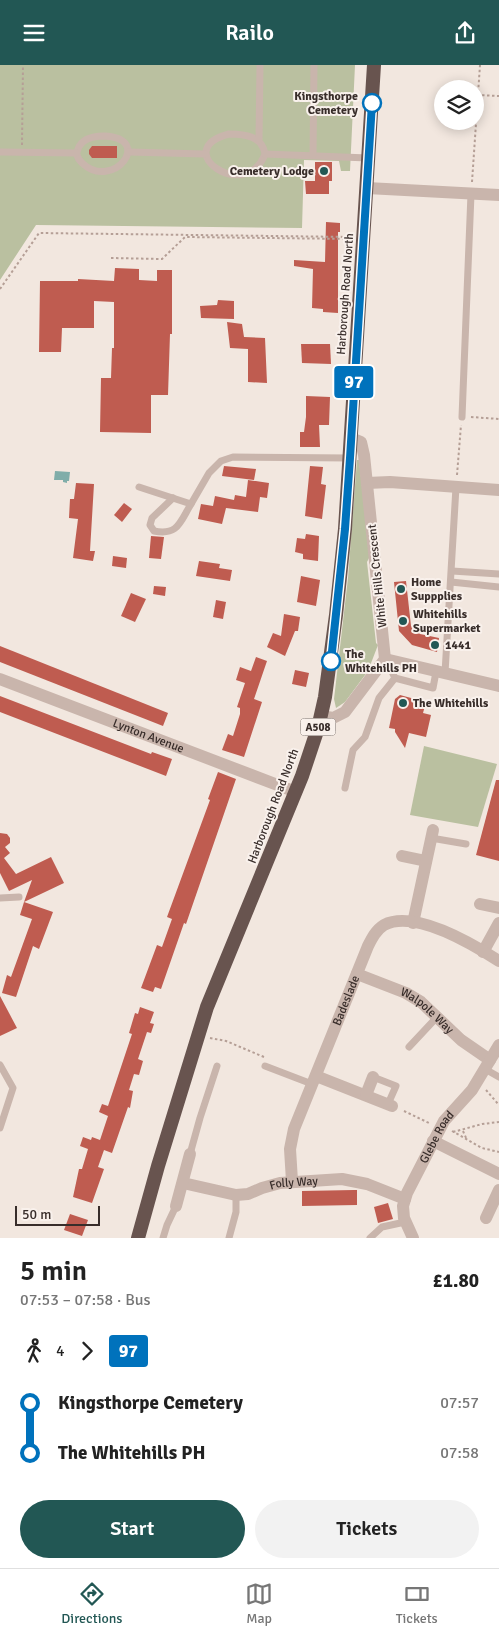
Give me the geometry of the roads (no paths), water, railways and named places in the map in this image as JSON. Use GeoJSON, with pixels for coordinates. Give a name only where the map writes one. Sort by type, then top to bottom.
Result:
{"type":"FeatureCollection","features":[{"type":"Feature","properties":{"kind":"highway","name":"A508"},"geometry":{"type":"LineString","coordinates":[[367,188],[374,65]]}},
{"type":"Feature","properties":{"kind":"highway","name":"Harborough Road North"},"geometry":{"type":"LineString","coordinates":[[138,1238],[168,1131],[211,994],[296,792],[321,716],[328,681],[336,615],[350,458],[367,188]]}},
{"type":"Feature","properties":{"kind":"street"},"geometry":{"type":"LineString","coordinates":[[367,188],[499,195]]}},
{"type":"Feature","properties":{"kind":"street","name":"White Hills Crescent"},"geometry":{"type":"LineString","coordinates":[[351,438],[358,440],[362,444],[386,659]]}},
{"type":"Feature","properties":{"kind":"street"},"geometry":{"type":"LineString","coordinates":[[367,483],[390,482],[499,490]]}},
{"type":"Feature","properties":{"kind":"street"},"geometry":{"type":"LineString","coordinates":[[321,716],[333,718],[345,712],[386,659],[499,686]]}},
{"type":"Feature","properties":{"kind":"street","name":"Lynton Avenue"},"geometry":{"type":"LineString","coordinates":[[0,679],[296,792]]}},
{"type":"Feature","properties":{"kind":"street"},"geometry":{"type":"LineString","coordinates":[[413,923],[432,834]]}},
{"type":"Feature","properties":{"kind":"street"},"geometry":{"type":"LineString","coordinates":[[402,856],[426,861]]}},
{"type":"Feature","properties":{"kind":"street"},"geometry":{"type":"LineString","coordinates":[[480,904],[499,908]]}},
{"type":"Feature","properties":{"kind":"street","name":"Badeslade"},"geometry":{"type":"LineString","coordinates":[[292,1181],[291,1140],[368,946],[376,932],[393,922],[413,923],[444,931],[499,961]]}},
{"type":"Feature","properties":{"kind":"street"},"geometry":{"type":"LineString","coordinates":[[483,952],[499,923]]}},
{"type":"Feature","properties":{"kind":"street","name":"Walpole Way"},"geometry":{"type":"LineString","coordinates":[[357,974],[406,993],[422,1003],[488,1064]]}},
{"type":"Feature","properties":{"kind":"street","name":"Glebe Road"},"geometry":{"type":"LineString","coordinates":[[413,1238],[405,1222],[403,1211],[405,1199],[433,1141],[448,1115],[472,1090],[499,1045]]}},
{"type":"Feature","properties":{"kind":"street"},"geometry":{"type":"LineString","coordinates":[[366,1095],[373,1077]]}},
{"type":"Feature","properties":{"kind":"street"},"geometry":{"type":"LineString","coordinates":[[314,1080],[366,1095],[390,1105]]}},
{"type":"Feature","properties":{"kind":"street"},"geometry":{"type":"LineString","coordinates":[[433,1141],[499,1174]]}},
{"type":"Feature","properties":{"kind":"street"},"geometry":{"type":"LineString","coordinates":[[176,1206],[190,1154]]}},
{"type":"Feature","properties":{"kind":"street","name":"Folly Way"},"geometry":{"type":"LineString","coordinates":[[182,1183],[236,1195],[248,1194],[272,1185],[292,1181],[332,1179],[355,1181],[405,1199]]}},
{"type":"Feature","properties":{"kind":"street"},"geometry":{"type":"LineString","coordinates":[[486,1218],[499,1190]]}},
{"type":"Feature","properties":{"kind":"lane"},"geometry":{"type":"LineString","coordinates":[[205,153],[216,169],[237,175],[253,171],[260,163],[264,155],[259,140],[260,65]]}},
{"type":"Feature","properties":{"kind":"lane"},"geometry":{"type":"LineString","coordinates":[[313,155],[314,65]]}},
{"type":"Feature","properties":{"kind":"lane"},"geometry":{"type":"LineString","coordinates":[[205,153],[206,149],[216,139],[229,134],[248,136],[259,140]]}},
{"type":"Feature","properties":{"kind":"lane"},"geometry":{"type":"LineString","coordinates":[[76,153],[84,141],[93,137],[104,136],[117,137],[122,140],[126,144],[129,153]]}},
{"type":"Feature","properties":{"kind":"lane"},"geometry":{"type":"LineString","coordinates":[[0,152],[76,153]]}},
{"type":"Feature","properties":{"kind":"lane"},"geometry":{"type":"LineString","coordinates":[[76,153],[87,167],[102,171],[115,169],[120,166],[129,153]]}},
{"type":"Feature","properties":{"kind":"lane"},"geometry":{"type":"LineString","coordinates":[[129,153],[205,153]]}},
{"type":"Feature","properties":{"kind":"lane"},"geometry":{"type":"LineString","coordinates":[[264,155],[368,158]]}},
{"type":"Feature","properties":{"kind":"lane"},"geometry":{"type":"LineString","coordinates":[[462,417],[471,194]]}},
{"type":"Feature","properties":{"kind":"lane"},"geometry":{"type":"LineString","coordinates":[[173,498],[152,518],[150,525],[154,531],[165,533],[174,529],[209,473],[221,461],[233,457],[350,458]]}},
{"type":"Feature","properties":{"kind":"lane"},"geometry":{"type":"LineString","coordinates":[[138,487],[191,504]]}},
{"type":"Feature","properties":{"kind":"lane"},"geometry":{"type":"LineString","coordinates":[[395,678],[433,687],[440,673],[452,571],[456,487]]}},
{"type":"Feature","properties":{"kind":"lane"},"geometry":{"type":"LineString","coordinates":[[452,571],[499,573]]}},
{"type":"Feature","properties":{"kind":"lane"},"geometry":{"type":"LineString","coordinates":[[451,582],[499,587]]}},
{"type":"Feature","properties":{"kind":"lane"},"geometry":{"type":"LineString","coordinates":[[386,659],[395,678]]}},
{"type":"Feature","properties":{"kind":"lane"},"geometry":{"type":"LineString","coordinates":[[345,788],[353,750],[364,737],[380,698],[395,678]]}},
{"type":"Feature","properties":{"kind":"lane"},"geometry":{"type":"LineString","coordinates":[[432,834],[466,844]]}},
{"type":"Feature","properties":{"kind":"lane"},"geometry":{"type":"LineString","coordinates":[[0,899],[19,897]]}},
{"type":"Feature","properties":{"kind":"lane"},"geometry":{"type":"LineString","coordinates":[[409,1047],[438,1017]]}},
{"type":"Feature","properties":{"kind":"lane"},"geometry":{"type":"LineString","coordinates":[[488,1064],[499,1077]]}},
{"type":"Feature","properties":{"kind":"lane"},"geometry":{"type":"LineString","coordinates":[[0,1065],[13,1088],[0,1128]]}},
{"type":"Feature","properties":{"kind":"lane"},"geometry":{"type":"LineString","coordinates":[[190,1154],[217,1066]]}},
{"type":"Feature","properties":{"kind":"lane"},"geometry":{"type":"LineString","coordinates":[[265,1066],[314,1080]]}},
{"type":"Feature","properties":{"kind":"lane"},"geometry":{"type":"LineString","coordinates":[[373,1077],[396,1086],[390,1105]]}},
{"type":"Feature","properties":{"kind":"lane"},"geometry":{"type":"LineString","coordinates":[[229,1238],[236,1212],[236,1195]]}},
{"type":"Feature","properties":{"kind":"lane"},"geometry":{"type":"LineString","coordinates":[[163,1238],[176,1206]]}},
{"type":"Feature","properties":{"kind":"lane"},"geometry":{"type":"LineString","coordinates":[[370,1238],[382,1227],[405,1222]]}},
{"type":"Feature","properties":{"kind":"water"},"geometry":{"type":"Polygon","coordinates":[[[55,471],[70,472],[69,481],[67,483],[63,482],[63,480],[54,480],[55,471]]]}},
{"type":"Feature","properties":{"kind":"place","name":"Kingsthorpe Cemetery"},"geometry":{"type":"Point","coordinates":[372,103]}},
{"type":"Feature","properties":{"kind":"place","name":"Cemetery Lodge"},"geometry":{"type":"Point","coordinates":[324,171]}},
{"type":"Feature","properties":{"kind":"place","name":"Home Suppplies"},"geometry":{"type":"Point","coordinates":[401,589]}},
{"type":"Feature","properties":{"kind":"place","name":"Whitehills Supermarket"},"geometry":{"type":"Point","coordinates":[403,621]}},
{"type":"Feature","properties":{"kind":"place","name":"1441"},"geometry":{"type":"Point","coordinates":[435,645]}},
{"type":"Feature","properties":{"kind":"place","name":"The Whitehills PH"},"geometry":{"type":"Point","coordinates":[331,661]}},
{"type":"Feature","properties":{"kind":"place","name":"The Whitehills"},"geometry":{"type":"Point","coordinates":[403,703]}}]}
